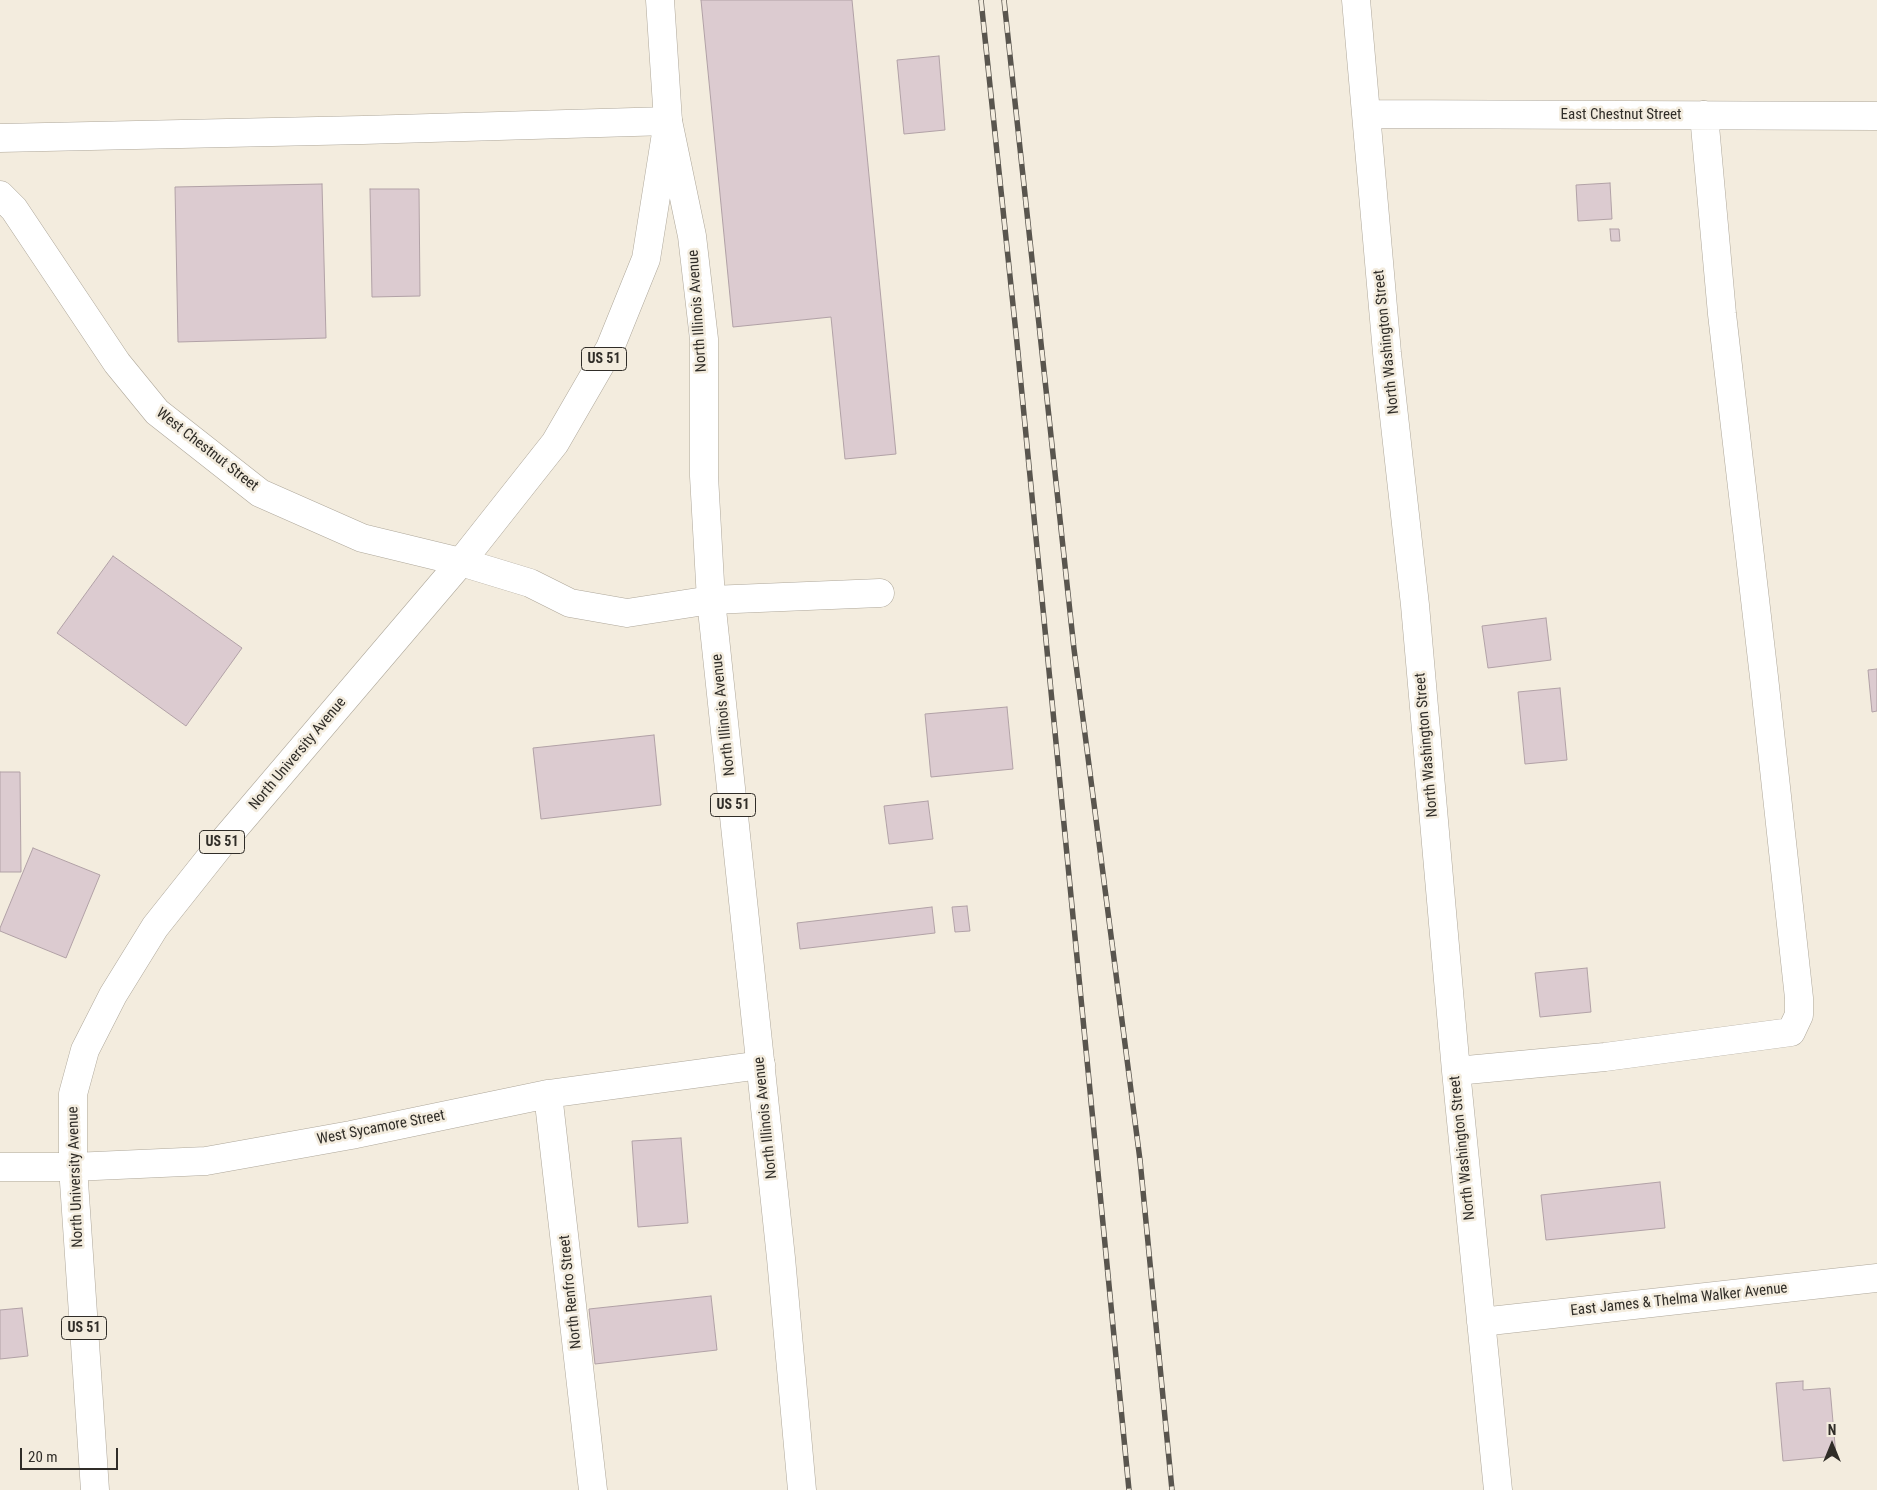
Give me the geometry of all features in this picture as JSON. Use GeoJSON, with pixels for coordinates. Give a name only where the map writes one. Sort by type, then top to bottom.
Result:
{"type":"FeatureCollection","features":[{"type":"Feature","properties":{"kind":"street","name":"North Illinois Avenue"},"geometry":{"type":"LineString","coordinates":[[660,0],[668,121],[692,236],[704,339],[704,476],[711,600],[781,1258],[802,1490]]}},
{"type":"Feature","properties":{"kind":"street","name":"North Washington Street"},"geometry":{"type":"LineString","coordinates":[[1356,0],[1386,353],[1415,605],[1456,1071],[1498,1490]]}},
{"type":"Feature","properties":{"kind":"street","name":"East Chestnut Street"},"geometry":{"type":"LineString","coordinates":[[1366,114],[1877,116]]}},
{"type":"Feature","properties":{"kind":"street"},"geometry":{"type":"LineString","coordinates":[[1456,1071],[1605,1057],[1790,1032],[1799,1015],[1799,998],[1764,677],[1722,314],[1704,115]]}},
{"type":"Feature","properties":{"kind":"street"},"geometry":{"type":"LineString","coordinates":[[0,138],[668,121]]}},
{"type":"Feature","properties":{"kind":"street","name":"North University Avenue"},"geometry":{"type":"LineString","coordinates":[[95,1490],[73,1167],[73,1094],[84,1050],[112,995],[155,927],[221,844],[461,562],[555,443],[610,348],[646,259],[668,121]]}},
{"type":"Feature","properties":{"kind":"street","name":"West Chestnut Street"},"geometry":{"type":"LineString","coordinates":[[0,195],[14,209],[117,363],[157,412],[260,493],[362,538],[461,562],[530,583],[570,603],[627,613],[711,600],[880,592]]}},
{"type":"Feature","properties":{"kind":"street","name":"West Sycamore Street"},"geometry":{"type":"LineString","coordinates":[[0,1167],[73,1167],[206,1161],[351,1135],[548,1094],[760,1065]]}},
{"type":"Feature","properties":{"kind":"street","name":"North Renfro Street"},"geometry":{"type":"LineString","coordinates":[[548,1094],[593,1490]]}},
{"type":"Feature","properties":{"kind":"street","name":"East James & Thelma Walker Avenue"},"geometry":{"type":"LineString","coordinates":[[1481,1322],[1877,1278]]}},
{"type":"Feature","properties":{"kind":"building"},"geometry":{"type":"Polygon","coordinates":[[[701,0],[852,0],[896,454],[845,459],[831,317],[733,327],[701,0]]]}},
{"type":"Feature","properties":{"kind":"building"},"geometry":{"type":"Polygon","coordinates":[[[939,56],[945,130],[904,134],[897,60],[939,56]]]}},
{"type":"Feature","properties":{"kind":"building"},"geometry":{"type":"Polygon","coordinates":[[[1610,183],[1612,219],[1578,221],[1576,185],[1610,183]]]}},
{"type":"Feature","properties":{"kind":"building"},"geometry":{"type":"Polygon","coordinates":[[[322,184],[326,338],[178,342],[175,187],[322,184]]]}},
{"type":"Feature","properties":{"kind":"building"},"geometry":{"type":"Polygon","coordinates":[[[370,189],[419,189],[420,296],[372,297],[370,189]]]}},
{"type":"Feature","properties":{"kind":"building"},"geometry":{"type":"Polygon","coordinates":[[[1610,229],[1619,229],[1620,241],[1611,241],[1610,229]]]}},
{"type":"Feature","properties":{"kind":"building"},"geometry":{"type":"Polygon","coordinates":[[[113,556],[242,648],[186,726],[57,633],[113,556]]]}},
{"type":"Feature","properties":{"kind":"building"},"geometry":{"type":"Polygon","coordinates":[[[1546,618],[1551,660],[1488,668],[1482,626],[1546,618]]]}},
{"type":"Feature","properties":{"kind":"building"},"geometry":{"type":"Polygon","coordinates":[[[1877,669],[1877,711],[1872,712],[1868,670],[1877,669]]]}},
{"type":"Feature","properties":{"kind":"building"},"geometry":{"type":"Polygon","coordinates":[[[1560,688],[1567,760],[1525,764],[1518,692],[1560,688]]]}},
{"type":"Feature","properties":{"kind":"building"},"geometry":{"type":"Polygon","coordinates":[[[1007,707],[1013,769],[931,777],[925,714],[1007,707]]]}},
{"type":"Feature","properties":{"kind":"building"},"geometry":{"type":"Polygon","coordinates":[[[654,735],[661,805],[541,819],[533,748],[654,735]]]}},
{"type":"Feature","properties":{"kind":"building"},"geometry":{"type":"Polygon","coordinates":[[[0,772],[20,772],[21,872],[0,872],[0,772]]]}},
{"type":"Feature","properties":{"kind":"building"},"geometry":{"type":"Polygon","coordinates":[[[928,801],[933,839],[889,844],[884,806],[928,801]]]}},
{"type":"Feature","properties":{"kind":"building"},"geometry":{"type":"Polygon","coordinates":[[[33,848],[100,875],[66,958],[0,931],[33,848]]]}},
{"type":"Feature","properties":{"kind":"building"},"geometry":{"type":"Polygon","coordinates":[[[967,906],[970,931],[955,932],[952,907],[967,906]]]}},
{"type":"Feature","properties":{"kind":"building"},"geometry":{"type":"Polygon","coordinates":[[[932,907],[935,933],[800,949],[797,923],[932,907]]]}},
{"type":"Feature","properties":{"kind":"building"},"geometry":{"type":"Polygon","coordinates":[[[1587,968],[1591,1012],[1540,1017],[1535,973],[1587,968]]]}},
{"type":"Feature","properties":{"kind":"building"},"geometry":{"type":"Polygon","coordinates":[[[681,1138],[688,1223],[638,1227],[632,1141],[681,1138]]]}},
{"type":"Feature","properties":{"kind":"building"},"geometry":{"type":"Polygon","coordinates":[[[1660,1182],[1665,1228],[1546,1240],[1541,1195],[1660,1182]]]}},
{"type":"Feature","properties":{"kind":"building"},"geometry":{"type":"Polygon","coordinates":[[[711,1296],[717,1350],[595,1364],[589,1309],[711,1296]]]}},
{"type":"Feature","properties":{"kind":"building"},"geometry":{"type":"Polygon","coordinates":[[[22,1308],[28,1356],[0,1359],[0,1310],[22,1308]]]}},
{"type":"Feature","properties":{"kind":"building"},"geometry":{"type":"Polygon","coordinates":[[[1803,1381],[1803,1390],[1830,1388],[1836,1456],[1783,1461],[1776,1383],[1803,1381]]]}},
{"type":"Feature","properties":{"kind":"railway"},"geometry":{"type":"LineString","coordinates":[[981,0],[1017,343],[1129,1490]]}},
{"type":"Feature","properties":{"kind":"railway"},"geometry":{"type":"LineString","coordinates":[[1004,0],[1074,649],[1140,1160],[1172,1490]]}}]}
